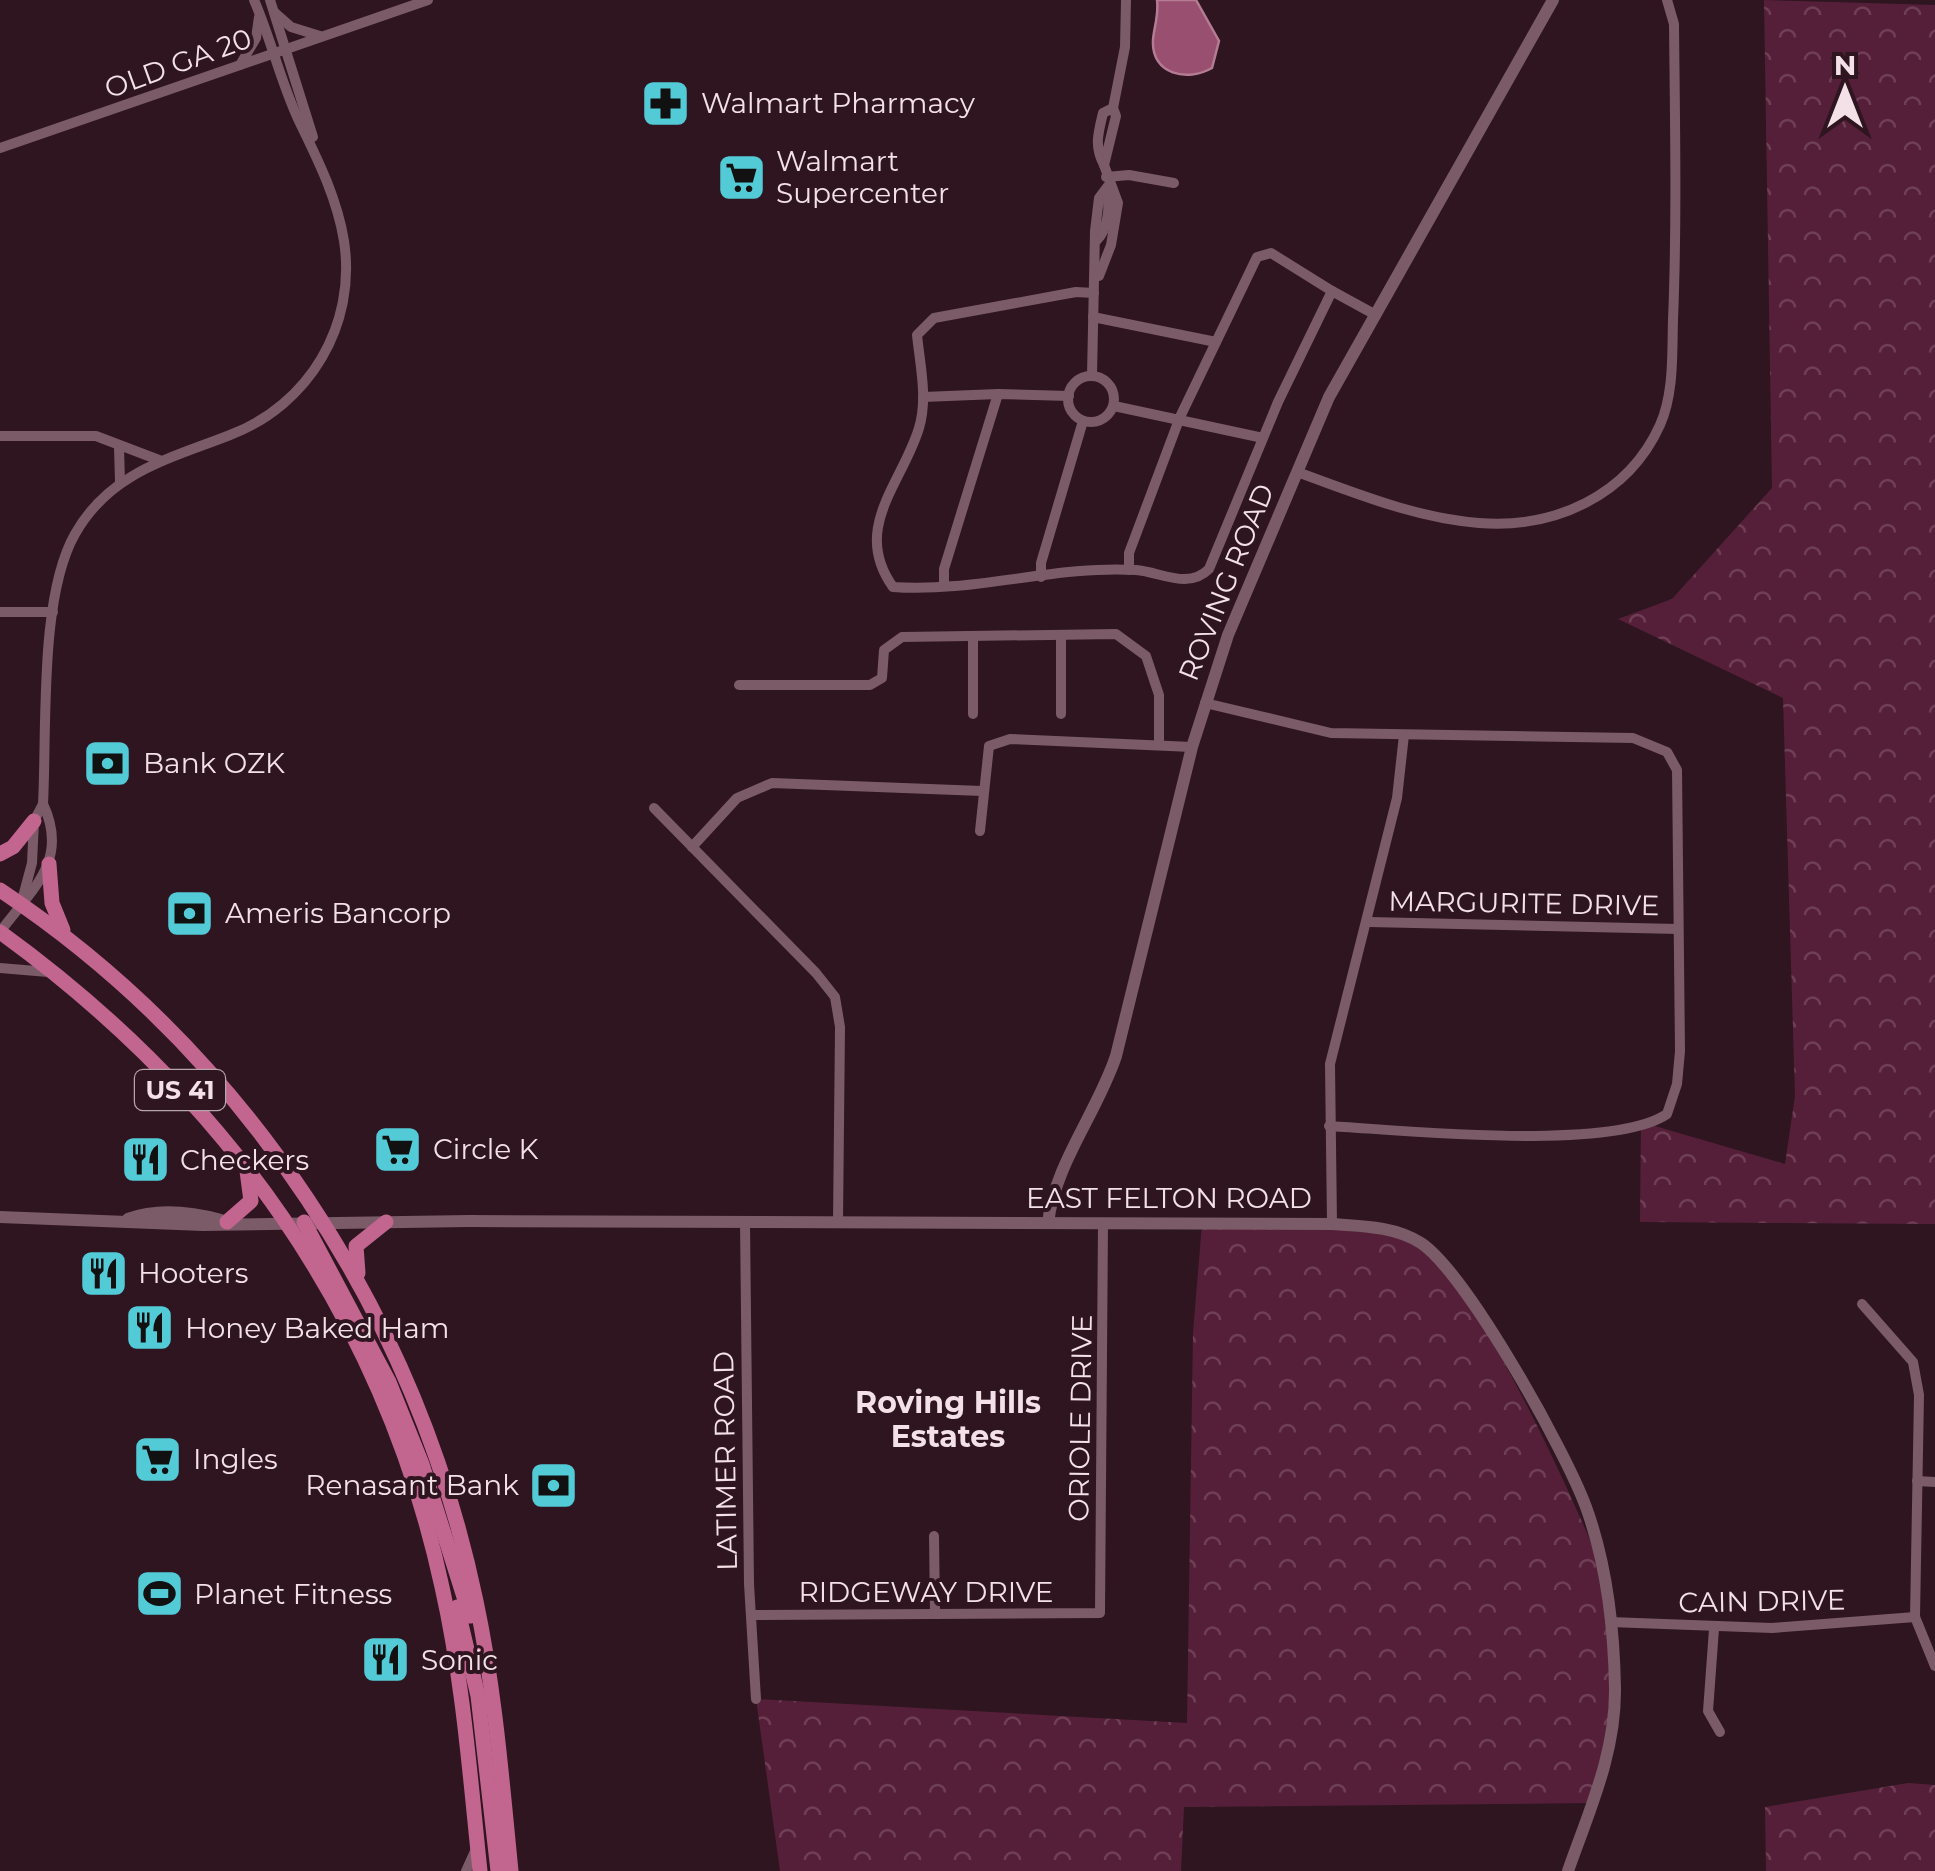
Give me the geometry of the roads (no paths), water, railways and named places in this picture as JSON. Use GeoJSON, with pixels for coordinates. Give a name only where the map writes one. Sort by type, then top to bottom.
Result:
{"type":"FeatureCollection","features":[{"type":"Feature","properties":{"kind":"main road"},"geometry":{"type":"LineString","coordinates":[[0,854],[13,847],[34,821]]}},
{"type":"Feature","properties":{"kind":"main road"},"geometry":{"type":"LineString","coordinates":[[49,864],[52,904],[67,938]]}},
{"type":"Feature","properties":{"kind":"main road","name":"US 41"},"geometry":{"type":"LineString","coordinates":[[0,890],[67,938],[142,1002],[211,1072],[256,1125],[361,1287],[431,1444],[461,1538],[481,1630],[511,1871]]}},
{"type":"Feature","properties":{"kind":"main road","name":"US 41"},"geometry":{"type":"LineString","coordinates":[[0,932],[54,974],[187,1096],[296,1222],[378,1392],[438,1568],[456,1659],[480,1871]]}},
{"type":"Feature","properties":{"kind":"main road"},"geometry":{"type":"LineString","coordinates":[[227,1222],[251,1202],[244,1162]]}},
{"type":"Feature","properties":{"kind":"main road"},"geometry":{"type":"LineString","coordinates":[[296,1222],[389,1382],[422,1464],[473,1626],[481,1630]]}},
{"type":"Feature","properties":{"kind":"main road"},"geometry":{"type":"LineString","coordinates":[[361,1287],[356,1246],[386,1222]]}},
{"type":"Feature","properties":{"kind":"main road"},"geometry":{"type":"LineString","coordinates":[[438,1568],[454,1595],[478,1696],[498,1871]]}},
{"type":"Feature","properties":{"kind":"street","name":"OLD GA 20"},"geometry":{"type":"LineString","coordinates":[[0,148],[428,0]]}},
{"type":"Feature","properties":{"kind":"street"},"geometry":{"type":"LineString","coordinates":[[1092,376],[1097,240],[1106,222],[1109,199],[1097,136],[1103,113],[1112,108],[1125,46],[1126,0]]}},
{"type":"Feature","properties":{"kind":"street","name":"ROVING ROAD"},"geometry":{"type":"LineString","coordinates":[[1048,1223],[1059,1176],[1090,1122],[1116,1056],[1192,747],[1228,634],[1316,422],[1553,0]]}},
{"type":"Feature","properties":{"kind":"street"},"geometry":{"type":"LineString","coordinates":[[1296,472],[1428,516],[1503,523],[1543,518],[1593,501],[1633,468],[1660,426],[1672,366],[1674,24],[1668,0]]}},
{"type":"Feature","properties":{"kind":"street"},"geometry":{"type":"LineString","coordinates":[[256,5],[281,51]]}},
{"type":"Feature","properties":{"kind":"street"},"geometry":{"type":"LineString","coordinates":[[239,66],[256,38],[256,5]]}},
{"type":"Feature","properties":{"kind":"street"},"geometry":{"type":"LineString","coordinates":[[272,6],[300,31],[323,36]]}},
{"type":"Feature","properties":{"kind":"street"},"geometry":{"type":"LineString","coordinates":[[21,904],[32,863],[34,821],[43,804],[53,612],[58,579],[75,534],[120,482],[160,460],[262,420],[300,389],[324,354],[342,306],[346,260],[341,226],[315,148],[298,119],[272,6]]}},
{"type":"Feature","properties":{"kind":"street"},"geometry":{"type":"LineString","coordinates":[[1106,180],[1129,175],[1174,183]]}},
{"type":"Feature","properties":{"kind":"street"},"geometry":{"type":"LineString","coordinates":[[1094,289],[1116,224],[1117,193],[1106,180]]}},
{"type":"Feature","properties":{"kind":"street"},"geometry":{"type":"LineString","coordinates":[[1129,570],[1129,553],[1180,417],[1257,257],[1271,253],[1374,314]]}},
{"type":"Feature","properties":{"kind":"street"},"geometry":{"type":"LineString","coordinates":[[1094,289],[934,318],[918,335],[924,397],[919,427],[882,504],[878,555],[894,587],[1129,570],[1189,580],[1200,578],[1209,569],[1263,438],[1332,291]]}},
{"type":"Feature","properties":{"kind":"street"},"geometry":{"type":"LineString","coordinates":[[1093,317],[1216,342]]}},
{"type":"Feature","properties":{"kind":"street"},"geometry":{"type":"LineString","coordinates":[[1092,376],[1109,384],[1114,406],[1098,421],[1083,420],[1072,411],[1068,396],[1075,383],[1092,376]]}},
{"type":"Feature","properties":{"kind":"street"},"geometry":{"type":"LineString","coordinates":[[944,585],[944,570],[998,394]]}},
{"type":"Feature","properties":{"kind":"street"},"geometry":{"type":"LineString","coordinates":[[924,397],[1068,396]]}},
{"type":"Feature","properties":{"kind":"street"},"geometry":{"type":"LineString","coordinates":[[1114,406],[1180,417],[1263,438]]}},
{"type":"Feature","properties":{"kind":"street"},"geometry":{"type":"LineString","coordinates":[[1041,577],[1040,564],[1083,420]]}},
{"type":"Feature","properties":{"kind":"street"},"geometry":{"type":"LineString","coordinates":[[0,436],[96,436],[160,460]]}},
{"type":"Feature","properties":{"kind":"street"},"geometry":{"type":"LineString","coordinates":[[119,447],[120,482]]}},
{"type":"Feature","properties":{"kind":"street"},"geometry":{"type":"LineString","coordinates":[[0,612],[53,612]]}},
{"type":"Feature","properties":{"kind":"street"},"geometry":{"type":"LineString","coordinates":[[739,684],[870,686],[882,678],[884,650],[902,637],[1116,634],[1146,656],[1159,695],[1158,742]]}},
{"type":"Feature","properties":{"kind":"street"},"geometry":{"type":"LineString","coordinates":[[1061,714],[1062,635]]}},
{"type":"Feature","properties":{"kind":"street"},"geometry":{"type":"LineString","coordinates":[[974,636],[974,714]]}},
{"type":"Feature","properties":{"kind":"street"},"geometry":{"type":"LineString","coordinates":[[1205,703],[1331,733],[1606,736],[1646,740],[1674,762],[1679,813],[1677,1084],[1672,1107],[1655,1122],[1628,1130],[1496,1136],[1329,1126]]}},
{"type":"Feature","properties":{"kind":"street"},"geometry":{"type":"LineString","coordinates":[[1332,1224],[1330,1064],[1369,922],[1397,798],[1404,735]]}},
{"type":"Feature","properties":{"kind":"street"},"geometry":{"type":"LineString","coordinates":[[980,831],[989,746],[1010,740],[1158,742],[1192,747]]}},
{"type":"Feature","properties":{"kind":"street"},"geometry":{"type":"LineString","coordinates":[[692,847],[737,798],[772,783],[982,791]]}},
{"type":"Feature","properties":{"kind":"street"},"geometry":{"type":"LineString","coordinates":[[0,932],[42,881],[49,864],[51,822],[43,804]]}},
{"type":"Feature","properties":{"kind":"street"},"geometry":{"type":"LineString","coordinates":[[654,808],[786,940],[835,997],[840,1028],[838,1221]]}},
{"type":"Feature","properties":{"kind":"street","name":"MARGURITE DRIVE"},"geometry":{"type":"LineString","coordinates":[[1369,922],[1678,929]]}},
{"type":"Feature","properties":{"kind":"street"},"geometry":{"type":"LineString","coordinates":[[0,968],[21,966],[54,974]]}},
{"type":"Feature","properties":{"kind":"street","name":"EAST FELTON ROAD"},"geometry":{"type":"LineString","coordinates":[[0,1217],[126,1220],[145,1213],[195,1214],[227,1222],[1332,1224],[1398,1233],[1420,1242],[1445,1266],[1535,1406],[1586,1506],[1610,1622],[1615,1690],[1609,1758],[1568,1871]]}},
{"type":"Feature","properties":{"kind":"street","name":"LATIMER ROAD"},"geometry":{"type":"LineString","coordinates":[[746,1222],[745,1428],[756,1699]]}},
{"type":"Feature","properties":{"kind":"street","name":"ORIOLE DRIVE"},"geometry":{"type":"LineString","coordinates":[[1100,1613],[1104,1223]]}},
{"type":"Feature","properties":{"kind":"street"},"geometry":{"type":"LineString","coordinates":[[1862,1304],[1913,1362],[1919,1394],[1915,1617],[1935,1666]]}},
{"type":"Feature","properties":{"kind":"street"},"geometry":{"type":"LineString","coordinates":[[1918,1482],[1935,1482]]}},
{"type":"Feature","properties":{"kind":"street"},"geometry":{"type":"LineString","coordinates":[[934,1536],[934,1612]]}},
{"type":"Feature","properties":{"kind":"street","name":"RIDGEWAY DRIVE"},"geometry":{"type":"LineString","coordinates":[[752,1615],[1100,1613]]}},
{"type":"Feature","properties":{"kind":"street","name":"CAIN DRIVE"},"geometry":{"type":"LineString","coordinates":[[1610,1622],[1714,1629],[1915,1617]]}},
{"type":"Feature","properties":{"kind":"street"},"geometry":{"type":"LineString","coordinates":[[1714,1629],[1708,1710],[1720,1732]]}},
{"type":"Feature","properties":{"kind":"street"},"geometry":{"type":"LineString","coordinates":[[466,1871],[478,1843]]}},
{"type":"Feature","properties":{"kind":"place","name":"Walmart Pharmacy"},"geometry":{"type":"Point","coordinates":[666,103]}},
{"type":"Feature","properties":{"kind":"place","name":"Walmart Supercenter"},"geometry":{"type":"Point","coordinates":[741,177]}},
{"type":"Feature","properties":{"kind":"place","name":"Bank OZK"},"geometry":{"type":"Point","coordinates":[108,763]}},
{"type":"Feature","properties":{"kind":"place","name":"Ameris Bancorp"},"geometry":{"type":"Point","coordinates":[190,913]}},
{"type":"Feature","properties":{"kind":"place","name":"Circle K"},"geometry":{"type":"Point","coordinates":[398,1149]}},
{"type":"Feature","properties":{"kind":"place","name":"Checkers"},"geometry":{"type":"Point","coordinates":[145,1160]}},
{"type":"Feature","properties":{"kind":"place","name":"Hooters"},"geometry":{"type":"Point","coordinates":[103,1273]}},
{"type":"Feature","properties":{"kind":"place","name":"Honey Baked Ham"},"geometry":{"type":"Point","coordinates":[150,1328]}},
{"type":"Feature","properties":{"kind":"place","name":"Ingles"},"geometry":{"type":"Point","coordinates":[158,1459]}},
{"type":"Feature","properties":{"kind":"place","name":"Renasant Bank"},"geometry":{"type":"Point","coordinates":[554,1485]}},
{"type":"Feature","properties":{"kind":"place","name":"Planet Fitness"},"geometry":{"type":"Point","coordinates":[159,1594]}},
{"type":"Feature","properties":{"kind":"place","name":"Sonic"},"geometry":{"type":"Point","coordinates":[386,1660]}},
{"type":"Feature","properties":{"kind":"district","name":"Roving Hills Estates"},"geometry":{"type":"Point","coordinates":[948,1420]}}]}
